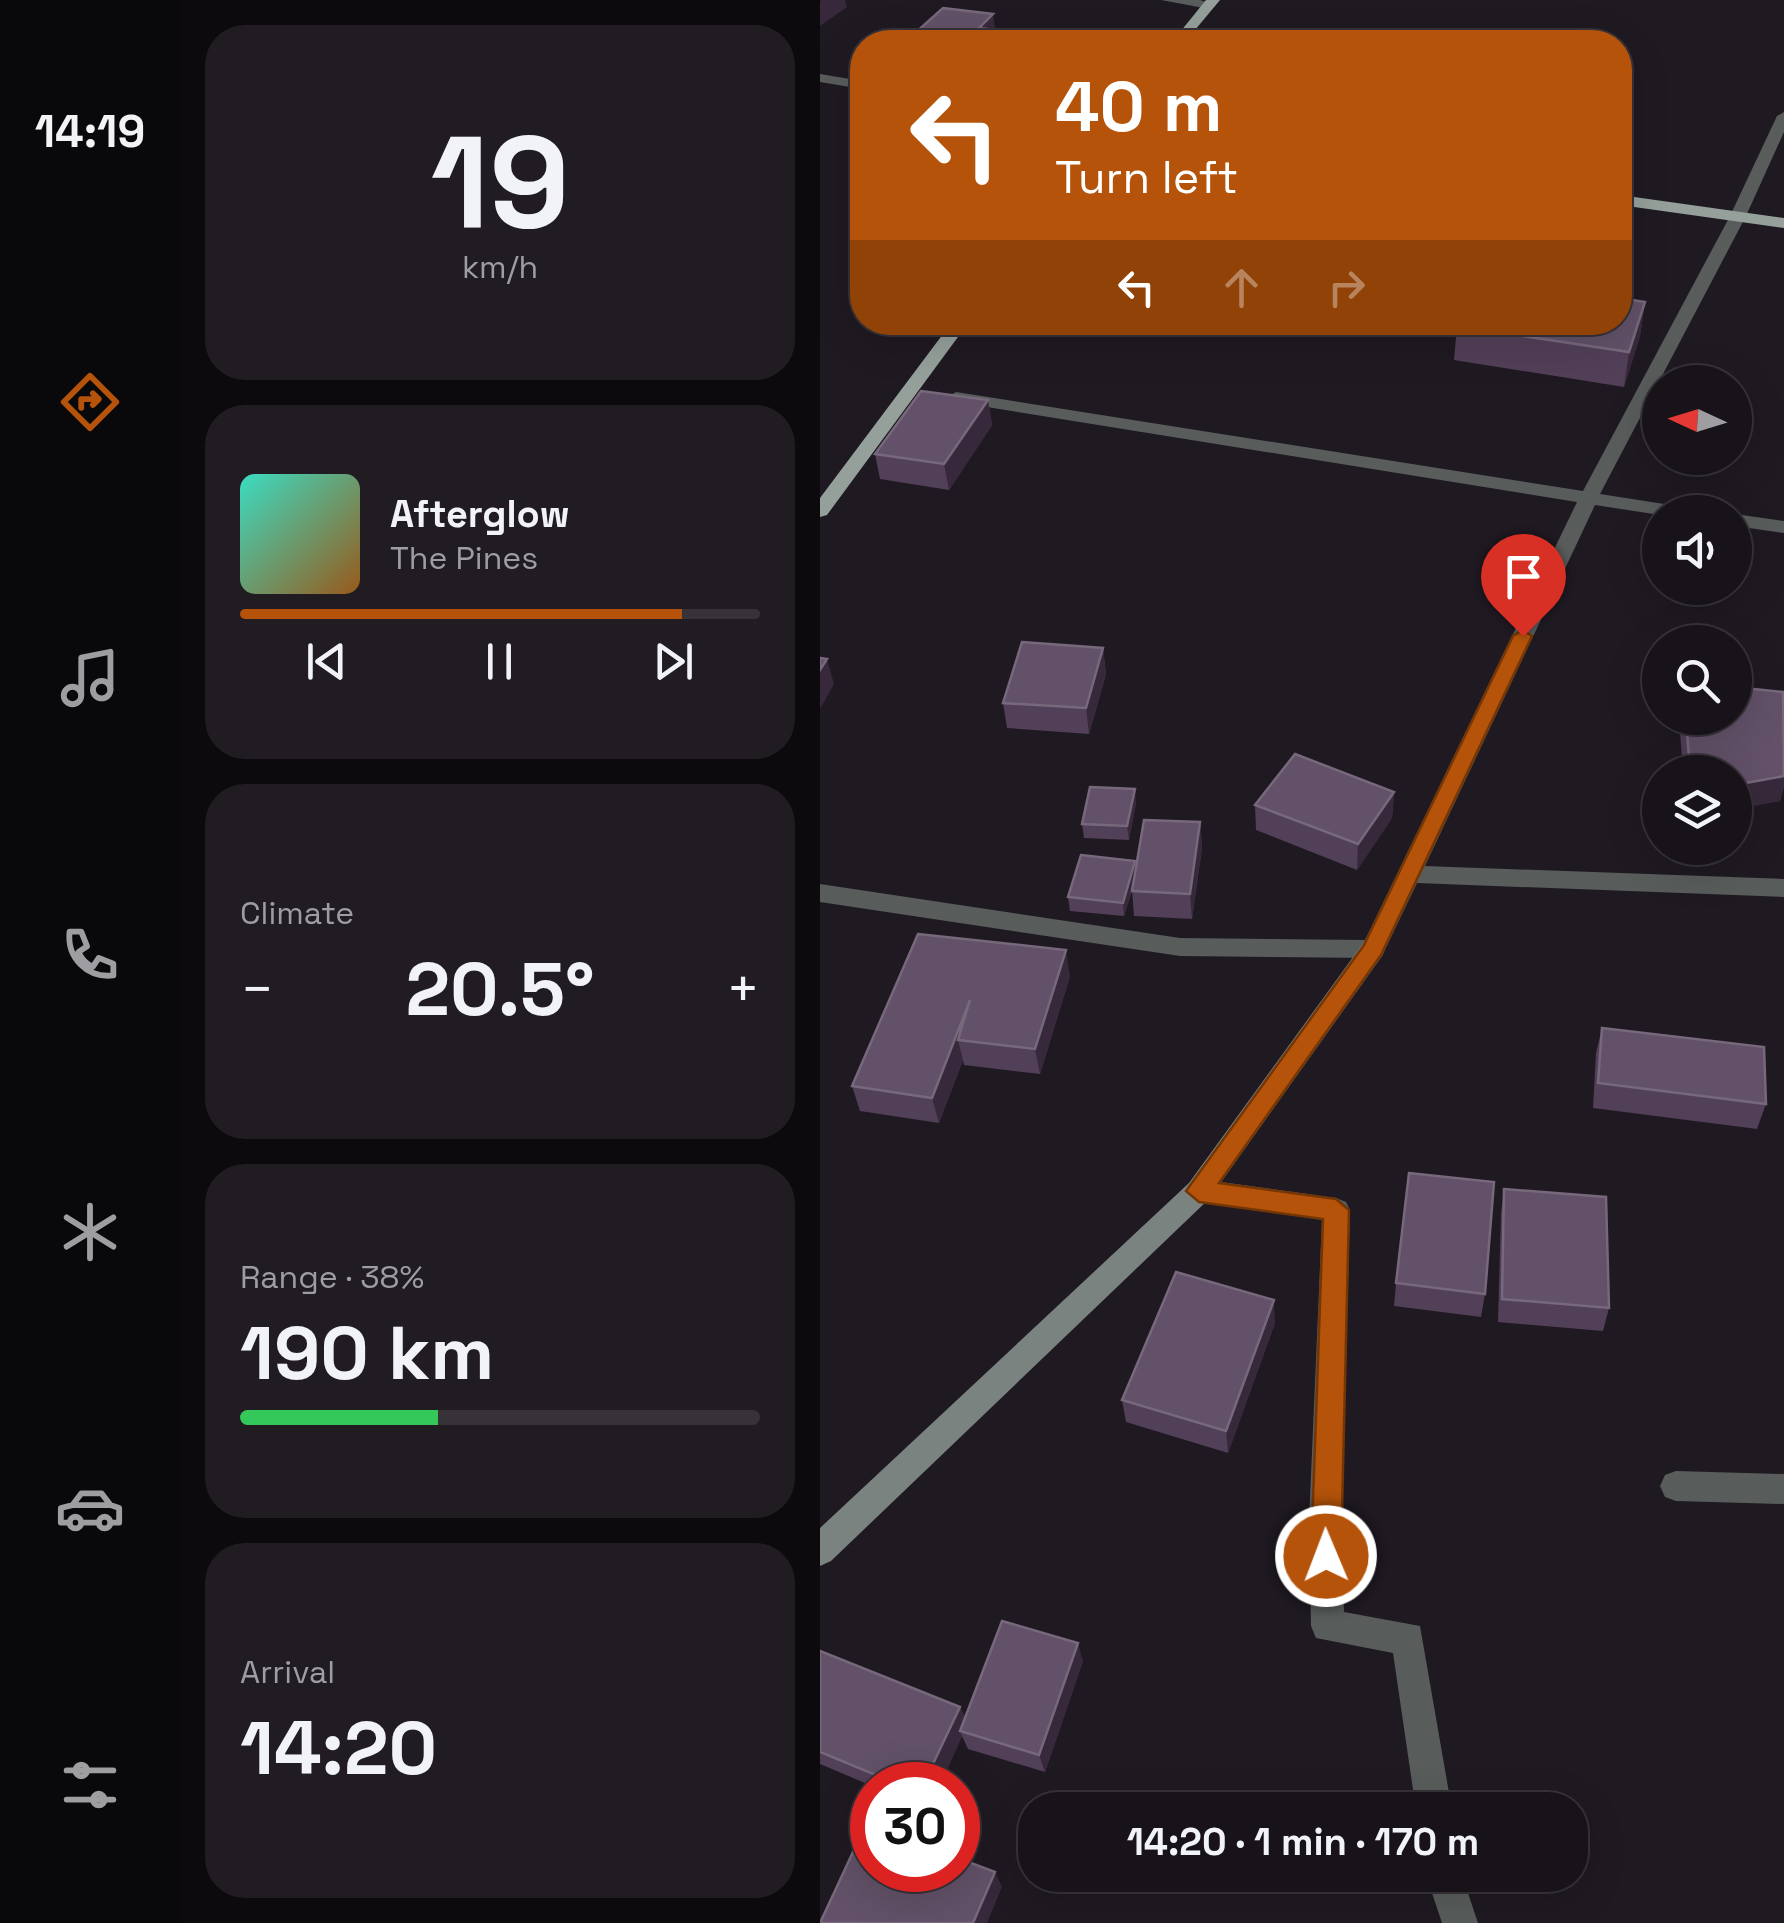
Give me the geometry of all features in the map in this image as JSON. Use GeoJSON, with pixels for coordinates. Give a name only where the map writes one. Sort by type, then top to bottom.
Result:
{"type":"FeatureCollection","features":[{"type":"Feature","properties":{"kind":"main road"},"geometry":{"type":"LineString","coordinates":[[1188,30],[1211,3]]}},
{"type":"Feature","properties":{"kind":"main road"},"geometry":{"type":"LineString","coordinates":[[1632,202],[1784,222]]}},
{"type":"Feature","properties":{"kind":"main road"},"geometry":{"type":"LineString","coordinates":[[820,511],[950,335]]}},
{"type":"Feature","properties":{"kind":"street"},"geometry":{"type":"LineString","coordinates":[[1168,0],[1211,3]]}},
{"type":"Feature","properties":{"kind":"street"},"geometry":{"type":"LineString","coordinates":[[820,78],[850,84]]}},
{"type":"Feature","properties":{"kind":"street"},"geometry":{"type":"LineString","coordinates":[[820,1550],[1199,1191],[1373,949],[1587,501],[1738,216],[1784,116]]}},
{"type":"Feature","properties":{"kind":"street"},"geometry":{"type":"LineString","coordinates":[[910,390],[1642,508]]}},
{"type":"Feature","properties":{"kind":"street"},"geometry":{"type":"LineString","coordinates":[[1752,522],[1784,527]]}},
{"type":"Feature","properties":{"kind":"street"},"geometry":{"type":"LineString","coordinates":[[1410,874],[1784,888]]}},
{"type":"Feature","properties":{"kind":"street"},"geometry":{"type":"LineString","coordinates":[[820,893],[1180,946],[1373,949]]}},
{"type":"Feature","properties":{"kind":"street"},"geometry":{"type":"LineString","coordinates":[[1199,1191],[1336,1210],[1325,1522],[1328,1626],[1408,1638],[1431,1792]]}},
{"type":"Feature","properties":{"kind":"street"},"geometry":{"type":"LineString","coordinates":[[1676,1486],[1784,1489]]}},
{"type":"Feature","properties":{"kind":"street"},"geometry":{"type":"LineString","coordinates":[[1450,1892],[1460,1923]]}},
{"type":"Feature","properties":{"kind":"building"},"geometry":{"type":"Polygon","coordinates":[[[943,8],[993,14],[979,28],[995,30],[918,30],[943,8]]]}},
{"type":"Feature","properties":{"kind":"building"},"geometry":{"type":"Polygon","coordinates":[[[1632,300],[1645,302],[1629,352],[1517,335],[1632,335],[1632,300]]]}},
{"type":"Feature","properties":{"kind":"building"},"geometry":{"type":"Polygon","coordinates":[[[921,391],[988,400],[944,464],[875,454],[921,391]]]}},
{"type":"Feature","properties":{"kind":"building"},"geometry":{"type":"Polygon","coordinates":[[[1022,642],[1103,648],[1086,708],[1003,703],[1022,642]]]}},
{"type":"Feature","properties":{"kind":"building"},"geometry":{"type":"Polygon","coordinates":[[[1752,689],[1783,692],[1784,776],[1752,782],[1752,755],[1689,755],[1687,735],[1752,735],[1752,689]]]}},
{"type":"Feature","properties":{"kind":"building"},"geometry":{"type":"Polygon","coordinates":[[[1295,754],[1394,792],[1358,844],[1255,805],[1295,754]]]}},
{"type":"Feature","properties":{"kind":"building"},"geometry":{"type":"Polygon","coordinates":[[[1090,787],[1135,789],[1127,826],[1082,824],[1090,787]]]}},
{"type":"Feature","properties":{"kind":"building"},"geometry":{"type":"Polygon","coordinates":[[[1144,820],[1200,822],[1190,894],[1132,891],[1144,820]]]}},
{"type":"Feature","properties":{"kind":"building"},"geometry":{"type":"Polygon","coordinates":[[[1081,855],[1135,861],[1123,903],[1068,897],[1081,855]]]}},
{"type":"Feature","properties":{"kind":"building"},"geometry":{"type":"Polygon","coordinates":[[[918,934],[1066,950],[1035,1049],[958,1040],[970,1000],[932,1098],[852,1086],[918,934]]]}},
{"type":"Feature","properties":{"kind":"building"},"geometry":{"type":"Polygon","coordinates":[[[1602,1028],[1764,1047],[1766,1104],[1598,1083],[1602,1028]]]}},
{"type":"Feature","properties":{"kind":"building"},"geometry":{"type":"Polygon","coordinates":[[[1409,1173],[1494,1182],[1485,1294],[1396,1283],[1409,1173]]]}},
{"type":"Feature","properties":{"kind":"building"},"geometry":{"type":"Polygon","coordinates":[[[1504,1189],[1606,1197],[1609,1308],[1502,1299],[1504,1189]]]}},
{"type":"Feature","properties":{"kind":"building"},"geometry":{"type":"Polygon","coordinates":[[[1176,1272],[1274,1300],[1226,1431],[1122,1400],[1176,1272]]]}},
{"type":"Feature","properties":{"kind":"building"},"geometry":{"type":"Polygon","coordinates":[[[1002,1621],[1078,1643],[1039,1755],[960,1731],[1002,1621]]]}},
{"type":"Feature","properties":{"kind":"building"},"geometry":{"type":"Polygon","coordinates":[[[820,1651],[960,1707],[934,1762],[850,1764],[820,1752],[820,1651]]]}},
{"type":"Feature","properties":{"kind":"building"},"geometry":{"type":"Polygon","coordinates":[[[850,1858],[850,1892],[980,1892],[980,1866],[995,1872],[973,1923],[820,1923],[850,1858]]]}},
{"type":"Feature","properties":{"kind":"route"},"geometry":{"type":"LineString","coordinates":[[1326,1556],[1336,1210],[1199,1191],[1373,949],[1523,636]]}}]}
